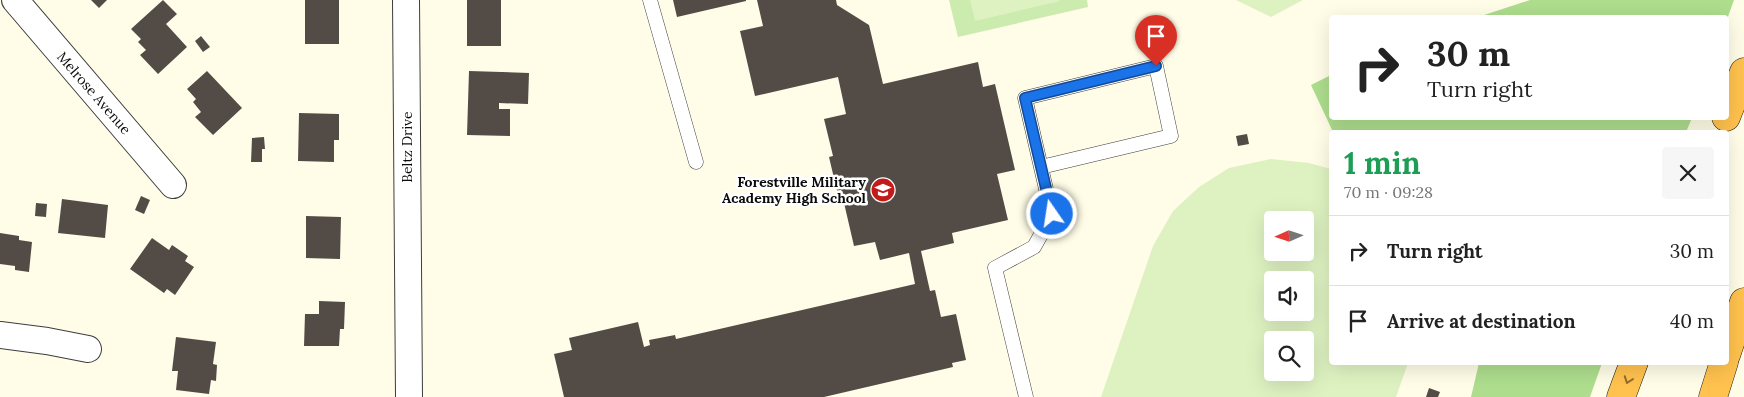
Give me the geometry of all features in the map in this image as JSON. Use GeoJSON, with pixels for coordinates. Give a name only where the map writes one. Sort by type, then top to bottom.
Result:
{"type":"FeatureCollection","features":[{"type":"Feature","properties":{"kind":"highway"},"geometry":{"type":"LineString","coordinates":[[1729,110],[1744,72]]}},
{"type":"Feature","properties":{"kind":"highway"},"geometry":{"type":"LineString","coordinates":[[1729,347],[1744,302]]}},
{"type":"Feature","properties":{"kind":"highway"},"geometry":{"type":"LineString","coordinates":[[1621,397],[1633,365]]}},
{"type":"Feature","properties":{"kind":"highway"},"geometry":{"type":"LineString","coordinates":[[1713,397],[1723,365]]}},
{"type":"Feature","properties":{"kind":"street","name":"Melrose Avenue"},"geometry":{"type":"LineString","coordinates":[[15,0],[173,185]]}},
{"type":"Feature","properties":{"kind":"street","name":"Beltz Drive"},"geometry":{"type":"LineString","coordinates":[[406,0],[409,397]]}},
{"type":"Feature","properties":{"kind":"street"},"geometry":{"type":"LineString","coordinates":[[0,335],[47,341],[88,350]]}},
{"type":"Feature","properties":{"kind":"lane"},"geometry":{"type":"LineString","coordinates":[[650,0],[696,162]]}},
{"type":"Feature","properties":{"kind":"lane"},"geometry":{"type":"LineString","coordinates":[[1026,397],[995,268],[1034,247],[1052,214],[1041,167],[1025,98],[1156,66],[1171,136],[1041,167]]}},
{"type":"Feature","properties":{"kind":"green space"},"geometry":{"type":"Polygon","coordinates":[[[949,0],[1087,0],[1088,7],[958,37],[949,0]]]}},
{"type":"Feature","properties":{"kind":"green space"},"geometry":{"type":"Polygon","coordinates":[[[970,0],[1059,0],[1060,1],[975,21],[970,0]]]}},
{"type":"Feature","properties":{"kind":"green space"},"geometry":{"type":"Polygon","coordinates":[[[1236,0],[1303,0],[1271,17],[1236,0]]]}},
{"type":"Feature","properties":{"kind":"green space"},"geometry":{"type":"Polygon","coordinates":[[[1530,0],[1734,0],[1729,15],[1484,15],[1530,0]]]}},
{"type":"Feature","properties":{"kind":"green space"},"geometry":{"type":"Polygon","coordinates":[[[1329,76],[1329,120],[1691,120],[1687,130],[1332,130],[1311,85],[1329,76]]]}},
{"type":"Feature","properties":{"kind":"green space"},"geometry":{"type":"Polygon","coordinates":[[[1271,159],[1309,163],[1329,168],[1329,365],[1407,365],[1396,397],[1101,397],[1153,246],[1173,211],[1199,187],[1229,168],[1271,159]]]}},
{"type":"Feature","properties":{"kind":"green space"},"geometry":{"type":"Polygon","coordinates":[[[1478,365],[1601,365],[1590,397],[1471,397],[1478,365]]]}},
{"type":"Feature","properties":{"kind":"building"},"geometry":{"type":"Polygon","coordinates":[[[91,0],[107,0],[99,8],[91,0]]]}},
{"type":"Feature","properties":{"kind":"building"},"geometry":{"type":"Polygon","coordinates":[[[163,0],[177,14],[166,24],[187,47],[158,74],[140,55],[146,50],[138,42],[141,39],[131,29],[163,0]]]}},
{"type":"Feature","properties":{"kind":"building"},"geometry":{"type":"Polygon","coordinates":[[[305,0],[339,0],[339,44],[305,44],[305,0]]]}},
{"type":"Feature","properties":{"kind":"building"},"geometry":{"type":"Polygon","coordinates":[[[467,0],[501,0],[501,46],[467,46],[467,0]]]}},
{"type":"Feature","properties":{"kind":"building"},"geometry":{"type":"Polygon","coordinates":[[[673,0],[746,0],[746,1],[677,17],[673,0]]]}},
{"type":"Feature","properties":{"kind":"building"},"geometry":{"type":"Polygon","coordinates":[[[757,0],[836,0],[837,5],[869,25],[883,84],[978,62],[983,87],[995,84],[1015,170],[997,174],[1008,220],[952,233],[954,243],[921,251],[930,291],[935,290],[941,317],[956,314],[966,360],[952,363],[953,367],[824,397],[564,397],[554,354],[572,350],[569,338],[638,322],[644,347],[650,345],[649,340],[675,335],[676,339],[915,284],[909,253],[880,260],[875,242],[854,246],[841,190],[837,191],[829,157],[833,156],[824,119],[846,114],[838,77],[755,96],[740,31],[763,26],[757,0]]]}},
{"type":"Feature","properties":{"kind":"building"},"geometry":{"type":"Polygon","coordinates":[[[201,36],[210,47],[203,52],[195,41],[201,36]]]}},
{"type":"Feature","properties":{"kind":"building"},"geometry":{"type":"Polygon","coordinates":[[[207,71],[242,108],[213,135],[195,117],[201,112],[193,102],[196,99],[187,89],[207,71]]]}},
{"type":"Feature","properties":{"kind":"building"},"geometry":{"type":"Polygon","coordinates":[[[469,71],[529,73],[528,104],[499,103],[499,109],[510,109],[510,136],[467,135],[469,71]]]}},
{"type":"Feature","properties":{"kind":"building"},"geometry":{"type":"Polygon","coordinates":[[[299,113],[339,114],[339,140],[334,140],[334,162],[298,161],[299,113]]]}},
{"type":"Feature","properties":{"kind":"building"},"geometry":{"type":"Polygon","coordinates":[[[1247,134],[1249,144],[1238,146],[1236,136],[1247,134]]]}},
{"type":"Feature","properties":{"kind":"building"},"geometry":{"type":"Polygon","coordinates":[[[264,137],[265,149],[262,149],[262,162],[251,162],[252,138],[264,137]]]}},
{"type":"Feature","properties":{"kind":"building"},"geometry":{"type":"Polygon","coordinates":[[[141,196],[150,200],[144,214],[135,210],[141,196]]]}},
{"type":"Feature","properties":{"kind":"building"},"geometry":{"type":"Polygon","coordinates":[[[62,199],[108,205],[105,238],[58,233],[62,199]]]}},
{"type":"Feature","properties":{"kind":"building"},"geometry":{"type":"Polygon","coordinates":[[[36,203],[47,204],[46,217],[35,216],[36,203]]]}},
{"type":"Feature","properties":{"kind":"building"},"geometry":{"type":"Polygon","coordinates":[[[306,216],[341,217],[340,259],[306,258],[306,216]]]}},
{"type":"Feature","properties":{"kind":"building"},"geometry":{"type":"Polygon","coordinates":[[[0,233],[19,236],[19,240],[32,242],[29,272],[15,270],[15,266],[0,264],[0,233]]]}},
{"type":"Feature","properties":{"kind":"building"},"geometry":{"type":"Polygon","coordinates":[[[152,238],[169,250],[172,245],[188,256],[185,261],[194,267],[175,295],[167,289],[164,293],[130,269],[152,238]]]}},
{"type":"Feature","properties":{"kind":"building"},"geometry":{"type":"Polygon","coordinates":[[[319,301],[345,302],[344,329],[340,329],[339,346],[304,346],[305,314],[319,314],[319,301]]]}},
{"type":"Feature","properties":{"kind":"building"},"geometry":{"type":"Polygon","coordinates":[[[176,337],[216,342],[213,364],[217,365],[216,381],[211,380],[209,394],[176,390],[178,371],[172,371],[176,337]]]}},
{"type":"Feature","properties":{"kind":"building"},"geometry":{"type":"Polygon","coordinates":[[[1429,388],[1440,392],[1438,397],[1426,397],[1429,388]]]}},
{"type":"Feature","properties":{"kind":"place","name":"Forestville Military Academy High School"},"geometry":{"type":"Point","coordinates":[883,190]}},
{"type":"Feature","properties":{"kind":"route"},"geometry":{"type":"LineString","coordinates":[[1052,214],[1025,98],[1156,66]]}}]}
